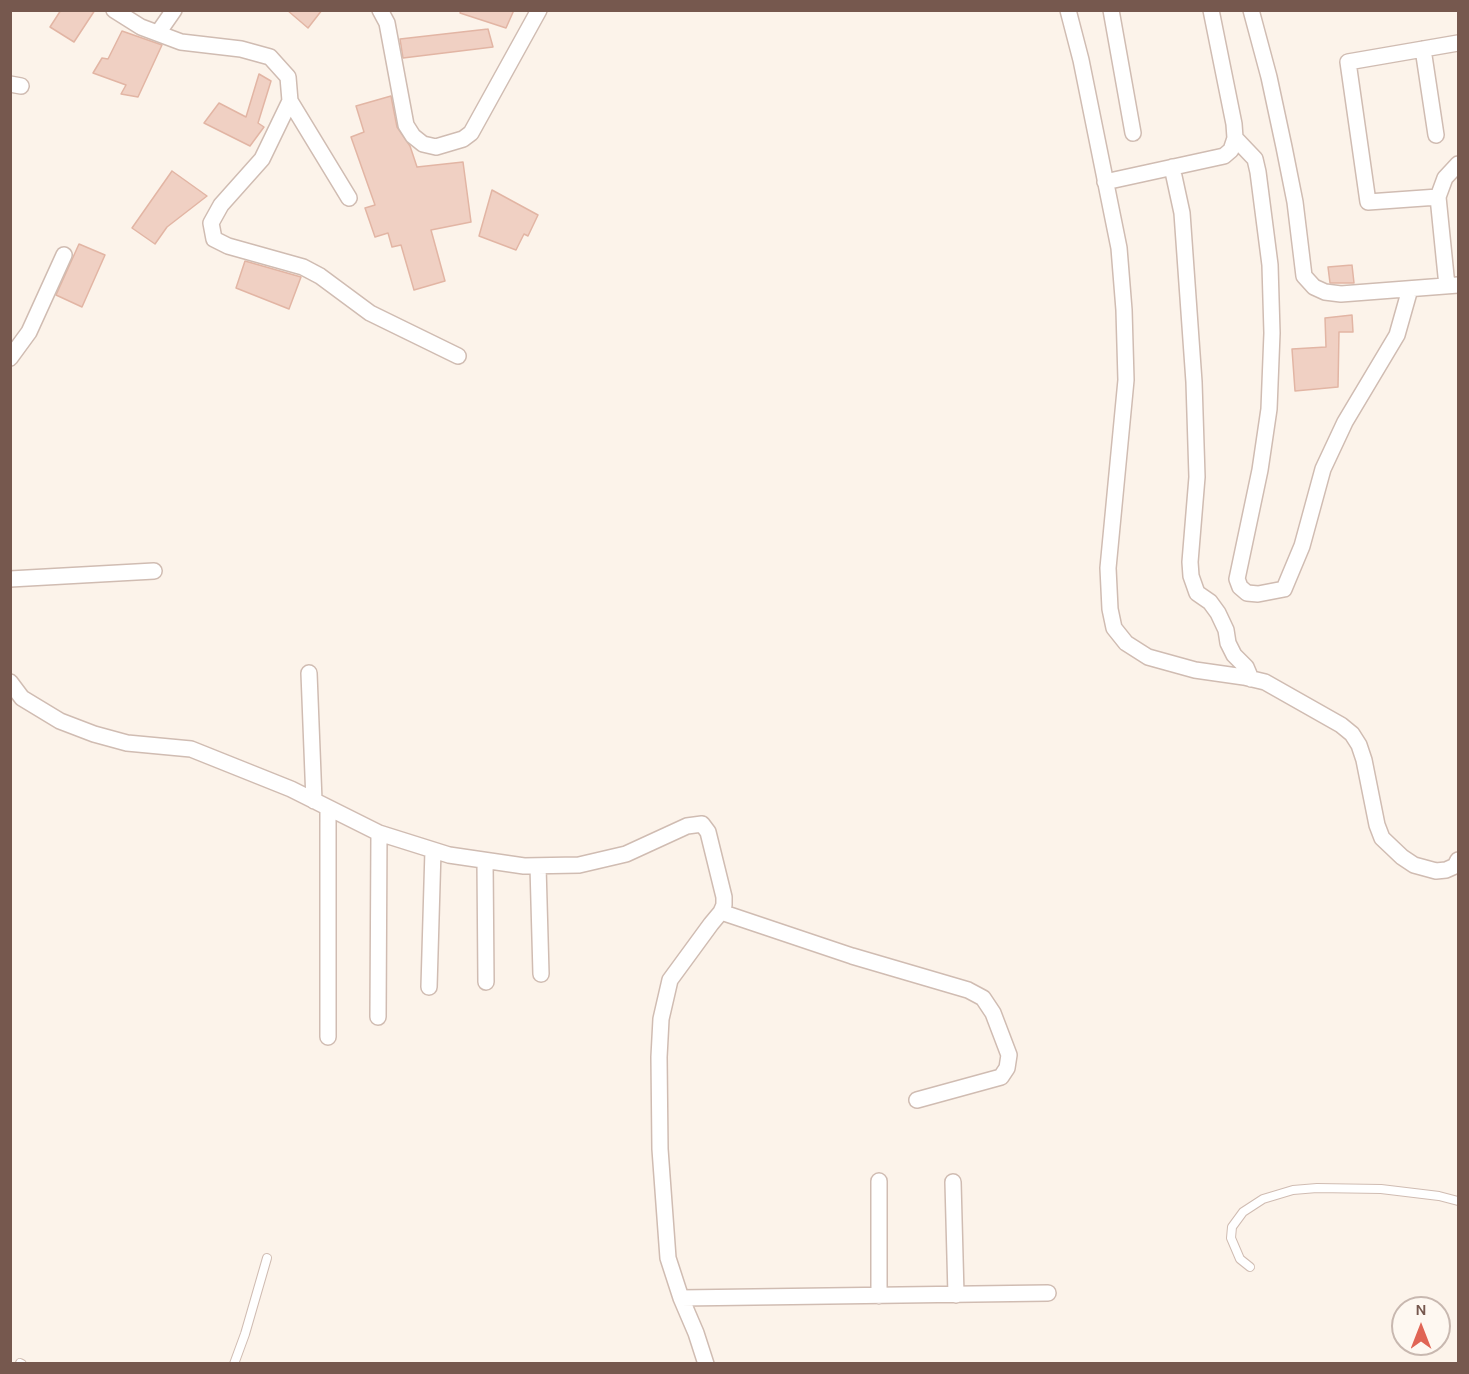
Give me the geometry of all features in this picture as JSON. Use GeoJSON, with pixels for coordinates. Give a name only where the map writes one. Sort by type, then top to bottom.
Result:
{"type":"FeatureCollection","features":[{"type":"Feature","properties":{"kind":"street"},"geometry":{"type":"LineString","coordinates":[[114,10],[141,27],[181,42],[241,49],[270,57],[288,77],[290,101],[349,198]]}},
{"type":"Feature","properties":{"kind":"street"},"geometry":{"type":"LineString","coordinates":[[158,33],[174,10]]}},
{"type":"Feature","properties":{"kind":"street"},"geometry":{"type":"LineString","coordinates":[[380,10],[387,22],[405,125],[423,144],[436,147],[463,139],[471,133],[539,10]]}},
{"type":"Feature","properties":{"kind":"street"},"geometry":{"type":"LineString","coordinates":[[1068,10],[1081,60],[1119,248],[1126,354],[1121,454],[1108,568],[1110,609],[1114,628],[1126,643],[1148,657],[1195,670],[1265,682],[1341,725],[1352,734],[1359,745],[1382,838],[1414,865],[1436,871],[1457,866]]}},
{"type":"Feature","properties":{"kind":"street"},"geometry":{"type":"LineString","coordinates":[[1111,10],[1133,133]]}},
{"type":"Feature","properties":{"kind":"street"},"geometry":{"type":"LineString","coordinates":[[1105,182],[1224,156],[1231,150],[1235,138],[1230,101],[1211,10]]}},
{"type":"Feature","properties":{"kind":"street"},"geometry":{"type":"LineString","coordinates":[[1251,10],[1269,76],[1284,147],[1304,276],[1314,287],[1325,292],[1341,294],[1453,285],[1438,196],[1445,178],[1458,164]]}},
{"type":"Feature","properties":{"kind":"street"},"geometry":{"type":"LineString","coordinates":[[1438,196],[1368,202],[1348,62],[1458,42]]}},
{"type":"Feature","properties":{"kind":"street"},"geometry":{"type":"LineString","coordinates":[[1423,49],[1436,135]]}},
{"type":"Feature","properties":{"kind":"street"},"geometry":{"type":"LineString","coordinates":[[290,101],[262,159],[221,206],[211,223],[214,239],[228,246],[303,267],[320,276],[370,313],[458,356]]}},
{"type":"Feature","properties":{"kind":"street"},"geometry":{"type":"LineString","coordinates":[[1235,138],[1254,159],[1258,172],[1270,265],[1272,333],[1269,409],[1260,470],[1237,579],[1247,593],[1258,594],[1284,589],[1302,546],[1323,469],[1345,422],[1397,335],[1410,289]]}},
{"type":"Feature","properties":{"kind":"street"},"geometry":{"type":"LineString","coordinates":[[1172,167],[1183,222],[1194,382],[1197,477],[1190,562],[1191,576],[1197,593],[1210,602],[1218,613],[1226,630],[1228,643],[1234,655],[1246,667],[1251,679]]}},
{"type":"Feature","properties":{"kind":"street"},"geometry":{"type":"LineString","coordinates":[[10,358],[29,332],[64,255]]}},
{"type":"Feature","properties":{"kind":"street"},"geometry":{"type":"LineString","coordinates":[[10,579],[154,571]]}},
{"type":"Feature","properties":{"kind":"street"},"geometry":{"type":"LineString","coordinates":[[309,673],[321,804],[328,1037]]}},
{"type":"Feature","properties":{"kind":"street"},"geometry":{"type":"LineString","coordinates":[[10,682],[22,698],[60,721],[127,743],[191,749],[291,789],[379,833],[449,855],[524,866],[579,865],[626,854],[687,826],[702,824],[708,832],[724,897],[721,912],[670,980],[661,1019],[658,1057],[660,1149],[668,1258],[706,1364]]}},
{"type":"Feature","properties":{"kind":"street"},"geometry":{"type":"LineString","coordinates":[[378,1017],[379,833]]}},
{"type":"Feature","properties":{"kind":"street"},"geometry":{"type":"LineString","coordinates":[[429,987],[433,850]]}},
{"type":"Feature","properties":{"kind":"street"},"geometry":{"type":"LineString","coordinates":[[485,861],[486,982]]}},
{"type":"Feature","properties":{"kind":"street"},"geometry":{"type":"LineString","coordinates":[[538,866],[541,974]]}},
{"type":"Feature","properties":{"kind":"street"},"geometry":{"type":"LineString","coordinates":[[721,912],[852,956],[968,990],[983,998],[993,1013],[1009,1054],[1007,1068],[1001,1077],[917,1100]]}},
{"type":"Feature","properties":{"kind":"street"},"geometry":{"type":"LineString","coordinates":[[879,1181],[879,1296]]}},
{"type":"Feature","properties":{"kind":"street"},"geometry":{"type":"LineString","coordinates":[[953,1182],[956,1294]]}},
{"type":"Feature","properties":{"kind":"street"},"geometry":{"type":"LineString","coordinates":[[681,1298],[1048,1293]]}},
{"type":"Feature","properties":{"kind":"lane"},"geometry":{"type":"LineString","coordinates":[[1250,1267],[1240,1259],[1231,1238],[1232,1227],[1243,1212],[1263,1199],[1293,1190],[1317,1188],[1381,1189],[1439,1196],[1458,1201]]}},
{"type":"Feature","properties":{"kind":"lane"},"geometry":{"type":"LineString","coordinates":[[234,1364],[267,1258]]}},
{"type":"Feature","properties":{"kind":"building"},"geometry":{"type":"Polygon","coordinates":[[[61,10],[95,10],[74,42],[50,27],[61,10]]]}},
{"type":"Feature","properties":{"kind":"building"},"geometry":{"type":"Polygon","coordinates":[[[287,10],[322,10],[308,28],[287,10]]]}},
{"type":"Feature","properties":{"kind":"building"},"geometry":{"type":"Polygon","coordinates":[[[461,10],[514,10],[506,28],[460,13],[461,10]]]}},
{"type":"Feature","properties":{"kind":"building"},"geometry":{"type":"Polygon","coordinates":[[[488,29],[493,47],[403,58],[400,39],[488,29]]]}},
{"type":"Feature","properties":{"kind":"building"},"geometry":{"type":"Polygon","coordinates":[[[122,31],[162,45],[138,97],[121,94],[126,85],[93,73],[102,58],[108,59],[122,31]]]}},
{"type":"Feature","properties":{"kind":"building"},"geometry":{"type":"Polygon","coordinates":[[[259,74],[271,81],[258,123],[264,127],[250,146],[204,123],[219,103],[246,117],[259,74]]]}},
{"type":"Feature","properties":{"kind":"building"},"geometry":{"type":"Polygon","coordinates":[[[391,96],[397,127],[410,146],[417,167],[463,162],[471,222],[431,230],[445,281],[414,290],[401,245],[392,247],[388,233],[375,237],[365,208],[375,205],[351,137],[364,132],[356,106],[391,96]]]}},
{"type":"Feature","properties":{"kind":"building"},"geometry":{"type":"Polygon","coordinates":[[[172,171],[207,196],[167,227],[155,244],[132,228],[172,171]]]}},
{"type":"Feature","properties":{"kind":"building"},"geometry":{"type":"Polygon","coordinates":[[[492,190],[538,215],[528,236],[524,234],[516,250],[479,236],[492,190]]]}},
{"type":"Feature","properties":{"kind":"building"},"geometry":{"type":"Polygon","coordinates":[[[79,244],[105,255],[82,307],[56,295],[79,244]]]}},
{"type":"Feature","properties":{"kind":"building"},"geometry":{"type":"Polygon","coordinates":[[[245,261],[301,277],[289,309],[236,288],[245,261]]]}},
{"type":"Feature","properties":{"kind":"building"},"geometry":{"type":"Polygon","coordinates":[[[1352,265],[1354,283],[1330,283],[1328,267],[1352,265]]]}},
{"type":"Feature","properties":{"kind":"building"},"geometry":{"type":"Polygon","coordinates":[[[1352,315],[1353,332],[1339,332],[1338,387],[1295,391],[1292,349],[1326,347],[1325,318],[1352,315]]]}}]}
